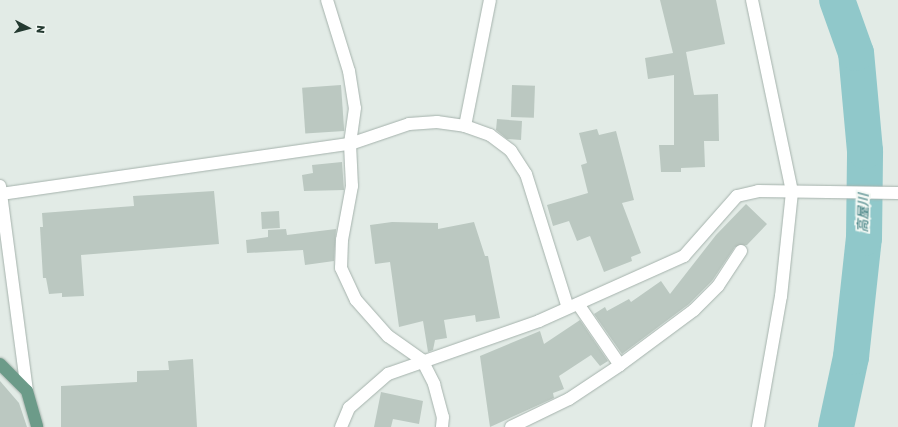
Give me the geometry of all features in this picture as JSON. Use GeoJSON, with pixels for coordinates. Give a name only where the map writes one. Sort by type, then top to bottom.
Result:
{"type":"FeatureCollection","features":[{"type":"Feature","properties":{"kind":"main road"},"geometry":{"type":"LineString","coordinates":[[0,364],[27,390],[37,427]]}},
{"type":"Feature","properties":{"kind":"street"},"geometry":{"type":"LineString","coordinates":[[327,0],[349,71],[355,108],[350,144],[352,186],[342,240],[341,268],[356,300],[388,336],[422,360],[434,384],[443,417],[442,427]]}},
{"type":"Feature","properties":{"kind":"street"},"geometry":{"type":"LineString","coordinates":[[465,126],[490,0]]}},
{"type":"Feature","properties":{"kind":"street"},"geometry":{"type":"LineString","coordinates":[[752,0],[797,192],[781,296],[758,427]]}},
{"type":"Feature","properties":{"kind":"street"},"geometry":{"type":"LineString","coordinates":[[27,390],[2,217],[0,190],[350,144],[408,124],[437,122],[465,126],[490,136],[511,151],[526,174],[573,306],[620,365]]}},
{"type":"Feature","properties":{"kind":"street"},"geometry":{"type":"LineString","coordinates":[[340,427],[349,408],[361,395],[388,374],[422,360],[573,306],[684,256],[737,196],[758,191],[898,193]]}},
{"type":"Feature","properties":{"kind":"street"},"geometry":{"type":"LineString","coordinates":[[511,427],[569,399],[620,365],[694,310],[718,286],[741,251]]}},
{"type":"Feature","properties":{"kind":"building"},"geometry":{"type":"Polygon","coordinates":[[[660,0],[716,0],[725,44],[686,52],[694,95],[718,94],[719,141],[704,141],[705,167],[681,168],[681,172],[661,172],[659,145],[674,145],[674,75],[648,79],[645,58],[673,53],[660,0]]]}},
{"type":"Feature","properties":{"kind":"building"},"geometry":{"type":"Polygon","coordinates":[[[341,85],[344,131],[305,134],[302,88],[341,85]]]}},
{"type":"Feature","properties":{"kind":"building"},"geometry":{"type":"Polygon","coordinates":[[[512,85],[535,86],[534,118],[511,117],[512,85]]]}},
{"type":"Feature","properties":{"kind":"building"},"geometry":{"type":"Polygon","coordinates":[[[497,119],[522,121],[521,140],[507,139],[496,130],[497,119]]]}},
{"type":"Feature","properties":{"kind":"building"},"geometry":{"type":"Polygon","coordinates":[[[597,129],[599,135],[616,131],[634,200],[622,203],[641,253],[631,257],[632,261],[604,272],[590,236],[577,241],[569,221],[553,226],[547,205],[588,193],[581,165],[587,163],[579,133],[597,129]]]}},
{"type":"Feature","properties":{"kind":"building"},"geometry":{"type":"Polygon","coordinates":[[[342,162],[344,190],[304,191],[302,175],[313,173],[312,165],[342,162]]]}},
{"type":"Feature","properties":{"kind":"building"},"geometry":{"type":"Polygon","coordinates":[[[214,191],[219,244],[81,255],[84,296],[62,297],[62,293],[49,294],[46,278],[43,278],[40,227],[43,227],[42,213],[134,206],[133,196],[214,191]]]}},
{"type":"Feature","properties":{"kind":"building"},"geometry":{"type":"Polygon","coordinates":[[[746,204],[767,224],[747,245],[735,247],[712,281],[689,304],[622,354],[594,314],[605,307],[607,311],[629,299],[631,302],[661,281],[670,294],[716,235],[746,204]]]}},
{"type":"Feature","properties":{"kind":"building"},"geometry":{"type":"Polygon","coordinates":[[[279,211],[280,228],[262,229],[261,212],[279,211]]]}},
{"type":"Feature","properties":{"kind":"building"},"geometry":{"type":"Polygon","coordinates":[[[392,222],[438,223],[438,229],[474,222],[485,256],[488,256],[500,318],[476,322],[475,315],[444,320],[447,338],[435,340],[433,350],[428,352],[423,321],[399,327],[390,262],[375,264],[370,225],[392,222]]]}},
{"type":"Feature","properties":{"kind":"building"},"geometry":{"type":"Polygon","coordinates":[[[286,229],[287,235],[336,229],[334,261],[305,265],[303,250],[247,253],[246,240],[268,237],[268,230],[286,229]]]}},
{"type":"Feature","properties":{"kind":"building"},"geometry":{"type":"Polygon","coordinates":[[[580,320],[608,361],[600,366],[591,355],[559,376],[564,389],[553,393],[554,398],[490,427],[480,356],[540,331],[544,344],[580,320]]]}},
{"type":"Feature","properties":{"kind":"building"},"geometry":{"type":"Polygon","coordinates":[[[193,359],[197,427],[61,427],[61,386],[137,382],[137,371],[169,370],[168,361],[193,359]]]}},
{"type":"Feature","properties":{"kind":"building"},"geometry":{"type":"Polygon","coordinates":[[[0,381],[19,403],[27,427],[0,427],[0,381]]]}},
{"type":"Feature","properties":{"kind":"building"},"geometry":{"type":"Polygon","coordinates":[[[381,392],[423,401],[419,424],[393,419],[391,427],[374,427],[381,392]]]}},
{"type":"Feature","properties":{"kind":"waterway","name":"高屋川"},"geometry":{"type":"LineString","coordinates":[[836,427],[851,357],[864,238],[865,151],[856,53],[837,0]]}}]}
